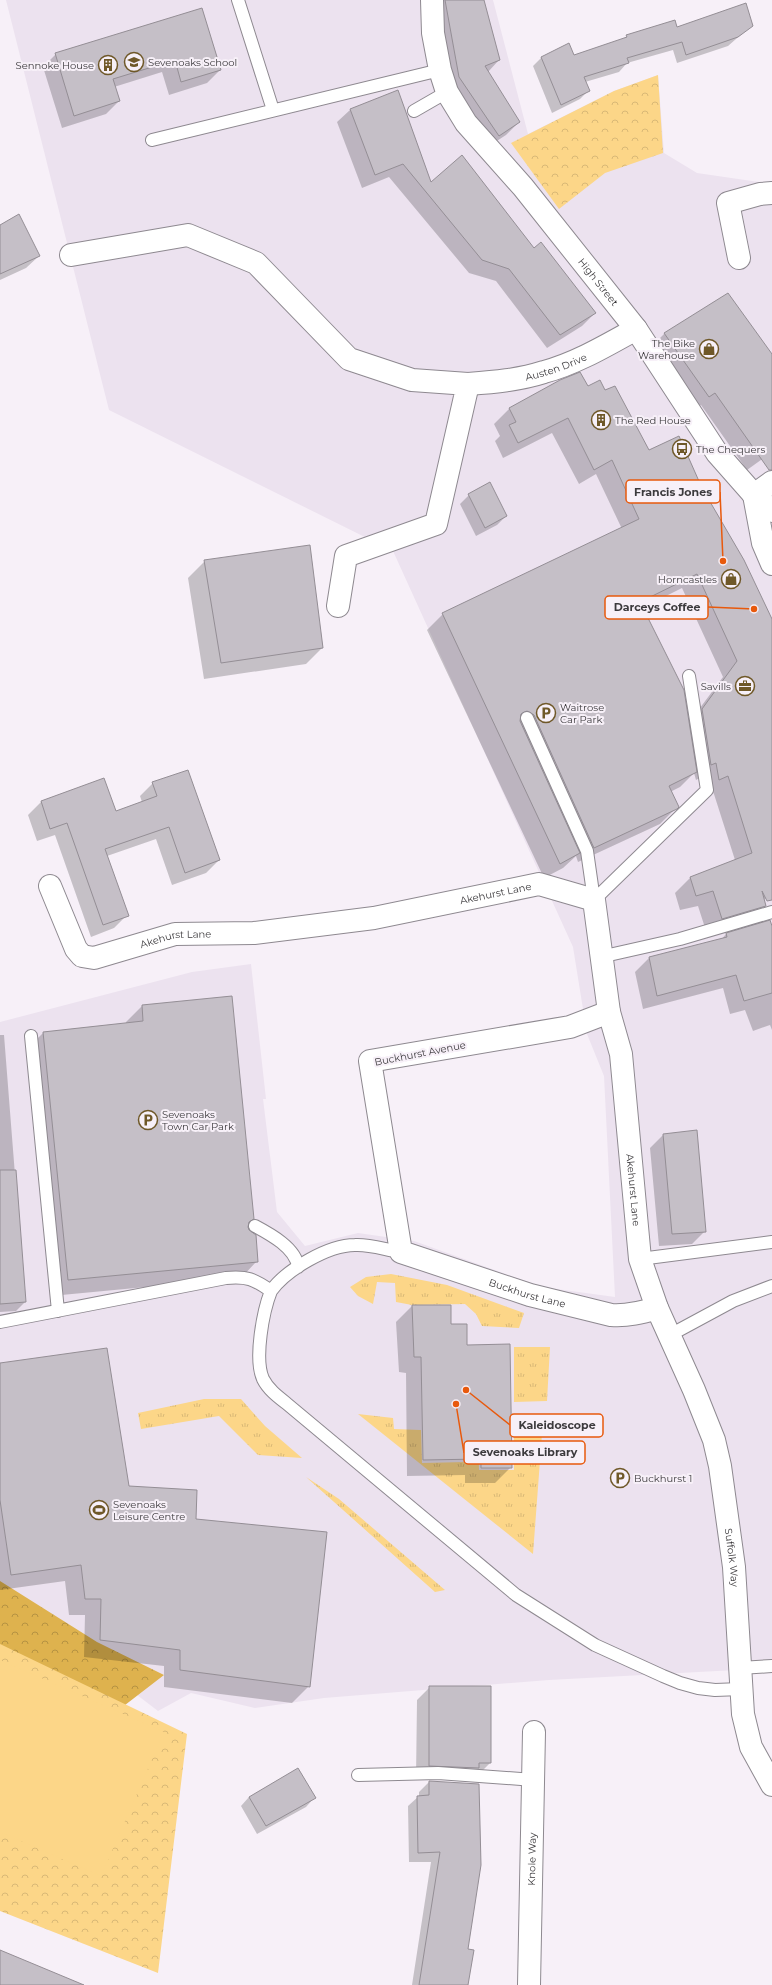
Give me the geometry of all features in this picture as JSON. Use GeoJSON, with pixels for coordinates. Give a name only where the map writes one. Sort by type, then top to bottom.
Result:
{"type":"FeatureCollection","features":[{"type":"Feature","properties":{"kind":"street","name":"High Street"},"geometry":{"type":"LineString","coordinates":[[432,0],[433,33],[440,70],[447,92],[466,123],[522,187],[636,329],[717,453],[754,495],[772,511]]}},
{"type":"Feature","properties":{"kind":"street"},"geometry":{"type":"LineString","coordinates":[[739,258],[728,203],[760,194],[772,193]]}},
{"type":"Feature","properties":{"kind":"street","name":"Austen Drive"},"geometry":{"type":"LineString","coordinates":[[71,255],[188,235],[256,264],[350,360],[412,380],[468,384],[513,380],[545,372],[594,352],[636,329]]}},
{"type":"Feature","properties":{"kind":"street"},"geometry":{"type":"LineString","coordinates":[[338,606],[346,556],[436,524],[468,384]]}},
{"type":"Feature","properties":{"kind":"street"},"geometry":{"type":"LineString","coordinates":[[772,482],[754,495],[763,543],[772,564]]}},
{"type":"Feature","properties":{"kind":"street","name":"Akehurst Lane"},"geometry":{"type":"LineString","coordinates":[[50,886],[76,949],[82,956],[94,958],[175,934],[254,933],[374,918],[539,884],[594,900],[600,957],[609,1012],[618,1040],[622,1062],[640,1259],[657,1308],[670,1335]]}},
{"type":"Feature","properties":{"kind":"street","name":"Buckhurst Avenue"},"geometry":{"type":"LineString","coordinates":[[401,1252],[370,1061],[570,1027],[609,1012]]}},
{"type":"Feature","properties":{"kind":"street","name":"Buckhurst Lane"},"geometry":{"type":"LineString","coordinates":[[401,1252],[530,1296],[611,1314],[625,1316],[640,1314],[657,1308]]}},
{"type":"Feature","properties":{"kind":"street","name":"Suffolk Way"},"geometry":{"type":"LineString","coordinates":[[670,1335],[706,1418],[720,1466],[735,1574],[744,1714],[751,1747],[772,1785]]}},
{"type":"Feature","properties":{"kind":"street","name":"Knole Way"},"geometry":{"type":"LineString","coordinates":[[529,1985],[534,1732]]}},
{"type":"Feature","properties":{"kind":"lane"},"geometry":{"type":"LineString","coordinates":[[238,0],[273,110]]}},
{"type":"Feature","properties":{"kind":"lane"},"geometry":{"type":"LineString","coordinates":[[152,140],[440,70]]}},
{"type":"Feature","properties":{"kind":"lane"},"geometry":{"type":"LineString","coordinates":[[414,111],[447,92]]}},
{"type":"Feature","properties":{"kind":"lane"},"geometry":{"type":"LineString","coordinates":[[594,900],[707,790],[689,676]]}},
{"type":"Feature","properties":{"kind":"lane"},"geometry":{"type":"LineString","coordinates":[[527,718],[587,851],[594,900]]}},
{"type":"Feature","properties":{"kind":"lane"},"geometry":{"type":"LineString","coordinates":[[600,957],[680,939],[772,912]]}},
{"type":"Feature","properties":{"kind":"lane"},"geometry":{"type":"LineString","coordinates":[[30,1036],[58,1311]]}},
{"type":"Feature","properties":{"kind":"lane"},"geometry":{"type":"LineString","coordinates":[[255,1226],[270,1234],[290,1251],[298,1262],[298,1267]]}},
{"type":"Feature","properties":{"kind":"lane"},"geometry":{"type":"LineString","coordinates":[[640,1259],[772,1242]]}},
{"type":"Feature","properties":{"kind":"lane"},"geometry":{"type":"LineString","coordinates":[[401,1252],[356,1244],[349,1245],[322,1254],[298,1267],[276,1284],[266,1302],[259,1363],[263,1380],[267,1386],[286,1404],[506,1587],[552,1618],[595,1644],[680,1683],[715,1690],[772,1666]]}},
{"type":"Feature","properties":{"kind":"lane"},"geometry":{"type":"LineString","coordinates":[[0,1322],[226,1278],[244,1276],[258,1282],[271,1291]]}},
{"type":"Feature","properties":{"kind":"lane"},"geometry":{"type":"LineString","coordinates":[[670,1335],[733,1301],[769,1289]]}},
{"type":"Feature","properties":{"kind":"lane"},"geometry":{"type":"LineString","coordinates":[[358,1775],[438,1773],[534,1780]]}},
{"type":"Feature","properties":{"kind":"shaded area"},"geometry":{"type":"Polygon","coordinates":[[[6,0],[493,0],[528,134],[614,91],[658,75],[664,153],[697,173],[772,184],[772,1668],[549,1680],[324,1698],[255,1708],[191,1693],[158,1711],[0,1590],[0,1022],[192,972],[251,964],[266,1099],[263,1099],[277,1212],[305,1246],[358,1233],[414,1241],[542,1287],[615,1297],[604,1076],[587,1034],[573,947],[393,551],[109,410],[6,0]]]}},
{"type":"Feature","properties":{"kind":"green space"},"geometry":{"type":"Polygon","coordinates":[[[658,75],[663,153],[605,173],[559,209],[511,143],[614,91],[658,75]]]}},
{"type":"Feature","properties":{"kind":"green space"},"geometry":{"type":"Polygon","coordinates":[[[391,1274],[447,1285],[524,1313],[519,1328],[482,1326],[476,1314],[465,1304],[412,1305],[396,1302],[395,1283],[377,1282],[373,1304],[358,1296],[350,1287],[366,1277],[391,1274]]]}},
{"type":"Feature","properties":{"kind":"green space"},"geometry":{"type":"Polygon","coordinates":[[[514,1347],[550,1347],[547,1401],[514,1402],[514,1347]]]}},
{"type":"Feature","properties":{"kind":"green space"},"geometry":{"type":"Polygon","coordinates":[[[204,1399],[241,1399],[265,1426],[302,1458],[258,1455],[219,1416],[141,1429],[138,1413],[204,1399]]]}},
{"type":"Feature","properties":{"kind":"green space"},"geometry":{"type":"Polygon","coordinates":[[[358,1414],[393,1418],[394,1429],[421,1430],[422,1463],[467,1462],[466,1434],[478,1434],[479,1470],[514,1470],[514,1421],[560,1423],[562,1434],[542,1434],[533,1554],[358,1414]]]}},
{"type":"Feature","properties":{"kind":"green space"},"geometry":{"type":"Polygon","coordinates":[[[306,1477],[339,1499],[445,1590],[435,1592],[306,1477]]]}},
{"type":"Feature","properties":{"kind":"green space"},"geometry":{"type":"Polygon","coordinates":[[[0,1581],[97,1642],[164,1675],[103,1722],[0,1660],[0,1581]]]}},
{"type":"Feature","properties":{"kind":"green space"},"geometry":{"type":"Polygon","coordinates":[[[0,1644],[187,1734],[158,1973],[0,1911],[0,1644]]]}},
{"type":"Feature","properties":{"kind":"green space"},"geometry":{"type":"Polygon","coordinates":[[[0,1660],[164,1732],[101,1876],[0,1832],[0,1660]]]}},
{"type":"Feature","properties":{"kind":"building"},"geometry":{"type":"Polygon","coordinates":[[[445,0],[484,0],[500,60],[485,66],[520,122],[499,136],[459,77],[445,0]]]}},
{"type":"Feature","properties":{"kind":"building"},"geometry":{"type":"Polygon","coordinates":[[[746,3],[753,26],[738,37],[686,55],[682,42],[627,58],[629,63],[584,77],[590,91],[561,105],[541,57],[569,43],[574,55],[627,37],[626,35],[675,20],[677,27],[746,3]]]}},
{"type":"Feature","properties":{"kind":"building","name":"Sennoke House"},"geometry":{"type":"Polygon","coordinates":[[[202,8],[221,70],[181,82],[175,60],[113,79],[120,101],[74,116],[55,53],[202,8]]]}},
{"type":"Feature","properties":{"kind":"building"},"geometry":{"type":"Polygon","coordinates":[[[398,90],[431,182],[462,155],[534,248],[541,242],[596,313],[560,335],[509,269],[482,260],[403,164],[375,175],[350,109],[398,90]]]}},
{"type":"Feature","properties":{"kind":"building"},"geometry":{"type":"Polygon","coordinates":[[[19,214],[40,256],[0,274],[0,225],[19,214]]]}},
{"type":"Feature","properties":{"kind":"building"},"geometry":{"type":"Polygon","coordinates":[[[728,293],[772,354],[772,470],[769,470],[715,393],[709,397],[664,333],[728,293]]]}},
{"type":"Feature","properties":{"kind":"building"},"geometry":{"type":"Polygon","coordinates":[[[580,372],[588,386],[600,380],[605,390],[615,386],[649,450],[679,436],[702,488],[744,560],[772,619],[772,900],[767,901],[762,891],[766,906],[722,919],[713,891],[696,896],[690,877],[752,853],[728,776],[719,780],[716,763],[711,765],[702,709],[737,661],[697,574],[640,602],[684,690],[697,772],[669,786],[679,807],[677,809],[594,848],[534,715],[527,711],[521,714],[520,721],[580,853],[560,864],[442,613],[639,519],[612,460],[594,470],[568,418],[518,443],[509,425],[516,422],[509,408],[560,380],[580,372]]]}},
{"type":"Feature","properties":{"kind":"building"},"geometry":{"type":"Polygon","coordinates":[[[490,482],[507,516],[485,528],[468,494],[490,482]]]}},
{"type":"Feature","properties":{"kind":"building"},"geometry":{"type":"Polygon","coordinates":[[[310,545],[323,648],[221,663],[204,560],[310,545]]]}},
{"type":"Feature","properties":{"kind":"building"},"geometry":{"type":"Polygon","coordinates":[[[188,770],[220,860],[185,873],[169,827],[105,849],[129,916],[103,925],[67,823],[50,829],[41,801],[104,778],[116,811],[157,796],[152,782],[188,770]]]}},
{"type":"Feature","properties":{"kind":"building"},"geometry":{"type":"Polygon","coordinates":[[[770,920],[772,926],[772,993],[744,1001],[736,975],[657,996],[649,957],[727,937],[726,933],[770,920]]]}},
{"type":"Feature","properties":{"kind":"building","name":"Sevenoaks Town Car Park"},"geometry":{"type":"Polygon","coordinates":[[[232,996],[254,1219],[249,1222],[248,1227],[249,1230],[256,1235],[258,1262],[68,1280],[43,1032],[143,1021],[142,1005],[232,996]]]}},
{"type":"Feature","properties":{"kind":"building"},"geometry":{"type":"Polygon","coordinates":[[[697,1130],[706,1232],[672,1234],[663,1134],[697,1130]]]}},
{"type":"Feature","properties":{"kind":"building"},"geometry":{"type":"Polygon","coordinates":[[[0,1170],[16,1170],[26,1302],[0,1304],[0,1170]]]}},
{"type":"Feature","properties":{"kind":"building"},"geometry":{"type":"Polygon","coordinates":[[[412,1305],[451,1305],[451,1324],[467,1324],[467,1345],[510,1344],[512,1468],[481,1468],[481,1459],[423,1460],[421,1357],[414,1357],[412,1305]]]}},
{"type":"Feature","properties":{"kind":"building","name":"Sevenoaks Leisure Centre"},"geometry":{"type":"Polygon","coordinates":[[[107,1348],[129,1486],[197,1490],[196,1519],[327,1532],[310,1687],[180,1670],[180,1650],[100,1640],[101,1599],[85,1599],[81,1565],[11,1575],[0,1500],[0,1363],[107,1348]]]}},
{"type":"Feature","properties":{"kind":"building"},"geometry":{"type":"Polygon","coordinates":[[[429,1686],[491,1686],[491,1763],[479,1763],[479,1768],[429,1766],[429,1686]]]}},
{"type":"Feature","properties":{"kind":"building"},"geometry":{"type":"Polygon","coordinates":[[[298,1768],[316,1798],[266,1826],[249,1797],[298,1768]]]}},
{"type":"Feature","properties":{"kind":"building"},"geometry":{"type":"Polygon","coordinates":[[[429,1781],[479,1784],[481,1865],[468,1949],[474,1950],[468,1985],[419,1985],[440,1852],[418,1853],[417,1796],[429,1795],[429,1781]]]}},
{"type":"Feature","properties":{"kind":"building"},"geometry":{"type":"Polygon","coordinates":[[[0,1950],[84,1985],[0,1985],[0,1950]]]}},
{"type":"Feature","properties":{"kind":"place","name":"Sevenoaks School"},"geometry":{"type":"Point","coordinates":[134,62]}},
{"type":"Feature","properties":{"kind":"place","name":"Sennoke House"},"geometry":{"type":"Point","coordinates":[108,65]}},
{"type":"Feature","properties":{"kind":"place","name":"The Bike Warehouse"},"geometry":{"type":"Point","coordinates":[709,349]}},
{"type":"Feature","properties":{"kind":"place","name":"The Red House"},"geometry":{"type":"Point","coordinates":[601,420]}},
{"type":"Feature","properties":{"kind":"place","name":"The Chequers"},"geometry":{"type":"Point","coordinates":[682,449]}},
{"type":"Feature","properties":{"kind":"place","name":"Francis Jones"},"geometry":{"type":"Point","coordinates":[723,561]}},
{"type":"Feature","properties":{"kind":"place","name":"Horncastles"},"geometry":{"type":"Point","coordinates":[731,579]}},
{"type":"Feature","properties":{"kind":"place","name":"Darceys Coffee"},"geometry":{"type":"Point","coordinates":[754,609]}},
{"type":"Feature","properties":{"kind":"place","name":"Savills"},"geometry":{"type":"Point","coordinates":[745,686]}},
{"type":"Feature","properties":{"kind":"place","name":"Waitrose Car Park"},"geometry":{"type":"Point","coordinates":[546,713]}},
{"type":"Feature","properties":{"kind":"place","name":"Sevenoaks Town Car Park"},"geometry":{"type":"Point","coordinates":[148,1120]}},
{"type":"Feature","properties":{"kind":"place","name":"Kaleidoscope"},"geometry":{"type":"Point","coordinates":[466,1390]}},
{"type":"Feature","properties":{"kind":"place","name":"Sevenoaks Library"},"geometry":{"type":"Point","coordinates":[456,1404]}},
{"type":"Feature","properties":{"kind":"place","name":"Buckhurst 1"},"geometry":{"type":"Point","coordinates":[620,1478]}},
{"type":"Feature","properties":{"kind":"place","name":"Sevenoaks Leisure Centre"},"geometry":{"type":"Point","coordinates":[99,1510]}}]}
